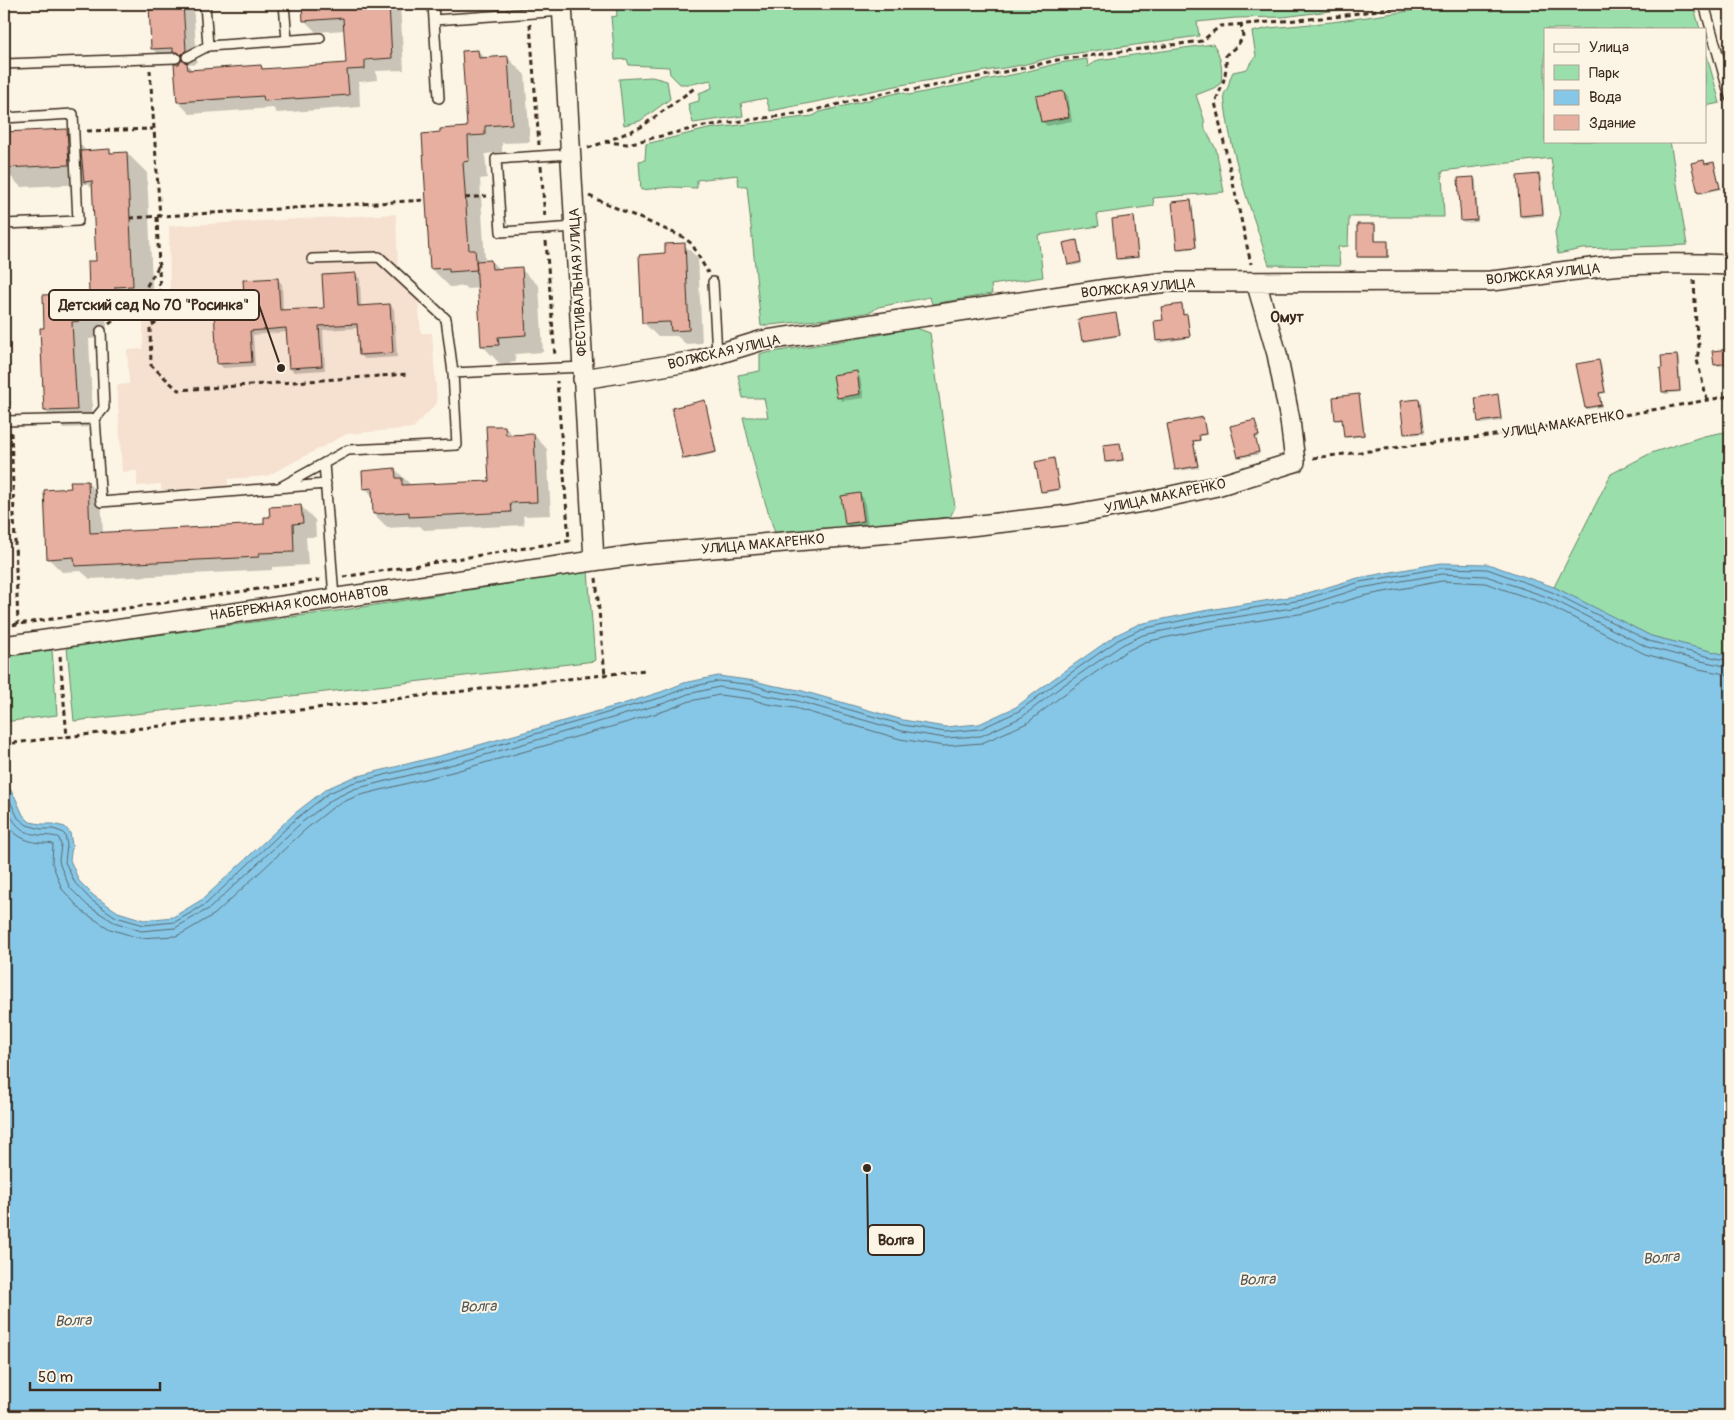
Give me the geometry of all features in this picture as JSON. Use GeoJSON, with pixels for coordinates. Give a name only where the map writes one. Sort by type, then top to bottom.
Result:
{"type":"FeatureCollection","features":[{"type":"Feature","properties":{"kind":"street","name":"ФЕСТИВАЛЬНАЯ УЛИЦА"},"geometry":{"type":"LineString","coordinates":[[562,8],[594,560]]}},
{"type":"Feature","properties":{"kind":"street","name":"ВОЛЖСКАЯ УЛИЦА"},"geometry":{"type":"LineString","coordinates":[[583,373],[695,361],[760,341],[1168,282],[1490,281],[1534,277],[1601,267],[1694,264],[1730,265]]}},
{"type":"Feature","properties":{"kind":"street"},"geometry":{"type":"LineString","coordinates":[[1256,282],[1277,354],[1290,420],[1295,462]]}},
{"type":"Feature","properties":{"kind":"street","name":"УЛИЦА МАКАРЕНКО"},"geometry":{"type":"LineString","coordinates":[[594,560],[642,554],[961,527],[1069,515],[1148,502],[1217,486],[1295,462]]}},
{"type":"Feature","properties":{"kind":"street","name":"НАБЕРЕЖНАЯ КОСМОНАВТОВ"},"geometry":{"type":"LineString","coordinates":[[4,646],[594,560]]}},
{"type":"Feature","properties":{"kind":"lane"},"geometry":{"type":"LineString","coordinates":[[205,4],[208,46]]}},
{"type":"Feature","properties":{"kind":"lane"},"geometry":{"type":"LineString","coordinates":[[284,4],[287,40]]}},
{"type":"Feature","properties":{"kind":"lane"},"geometry":{"type":"LineString","coordinates":[[433,4],[439,98]]}},
{"type":"Feature","properties":{"kind":"lane"},"geometry":{"type":"LineString","coordinates":[[1704,4],[1730,97]]}},
{"type":"Feature","properties":{"kind":"lane"},"geometry":{"type":"LineString","coordinates":[[434,20],[562,8]]}},
{"type":"Feature","properties":{"kind":"lane"},"geometry":{"type":"LineString","coordinates":[[187,57],[208,46],[320,38]]}},
{"type":"Feature","properties":{"kind":"lane"},"geometry":{"type":"LineString","coordinates":[[4,64],[176,58]]}},
{"type":"Feature","properties":{"kind":"lane"},"geometry":{"type":"LineString","coordinates":[[4,118],[74,114],[78,220],[4,224]]}},
{"type":"Feature","properties":{"kind":"lane"},"geometry":{"type":"LineString","coordinates":[[571,154],[496,159],[498,196],[501,232],[575,227]]}},
{"type":"Feature","properties":{"kind":"lane"},"geometry":{"type":"LineString","coordinates":[[279,488],[348,450],[457,445],[453,373],[446,319],[379,257],[312,260]]}},
{"type":"Feature","properties":{"kind":"lane"},"geometry":{"type":"LineString","coordinates":[[713,282],[717,354]]}},
{"type":"Feature","properties":{"kind":"lane"},"geometry":{"type":"LineString","coordinates":[[101,332],[104,408],[95,419],[101,502],[326,484]]}},
{"type":"Feature","properties":{"kind":"lane"},"geometry":{"type":"LineString","coordinates":[[453,373],[583,373]]}},
{"type":"Feature","properties":{"kind":"lane"},"geometry":{"type":"LineString","coordinates":[[7,421],[95,419]]}},
{"type":"Feature","properties":{"kind":"lane"},"geometry":{"type":"LineString","coordinates":[[324,463],[334,598]]}},
{"type":"Feature","properties":{"kind":"path"},"geometry":{"type":"LineString","coordinates":[[605,142],[627,144],[704,126],[804,113],[900,89],[912,90],[1057,60],[1202,40],[1220,26],[1334,17],[1415,4]]}},
{"type":"Feature","properties":{"kind":"path"},"geometry":{"type":"LineString","coordinates":[[1241,23],[1243,37],[1237,46],[1226,55],[1224,84],[1215,102],[1256,282]]}},
{"type":"Feature","properties":{"kind":"path"},"geometry":{"type":"LineString","coordinates":[[150,59],[158,217],[160,319],[150,326],[151,365],[178,390],[408,374]]}},
{"type":"Feature","properties":{"kind":"path"},"geometry":{"type":"LineString","coordinates":[[571,154],[641,127],[696,87]]}},
{"type":"Feature","properties":{"kind":"path"},"geometry":{"type":"LineString","coordinates":[[74,132],[154,129]]}},
{"type":"Feature","properties":{"kind":"path"},"geometry":{"type":"LineString","coordinates":[[573,189],[683,237],[692,244],[713,282]]}},
{"type":"Feature","properties":{"kind":"path"},"geometry":{"type":"LineString","coordinates":[[465,198],[498,196]]}},
{"type":"Feature","properties":{"kind":"path"},"geometry":{"type":"LineString","coordinates":[[130,218],[426,200]]}},
{"type":"Feature","properties":{"kind":"path"},"geometry":{"type":"LineString","coordinates":[[1694,264],[1696,325],[1699,346],[1697,360],[1707,400]]}},
{"type":"Feature","properties":{"kind":"path"},"geometry":{"type":"LineString","coordinates":[[101,332],[139,299],[158,266]]}},
{"type":"Feature","properties":{"kind":"path"},"geometry":{"type":"LineString","coordinates":[[4,328],[18,624]]}},
{"type":"Feature","properties":{"kind":"path","name":"УЛИЦА МАКАРЕНКО"},"geometry":{"type":"LineString","coordinates":[[1295,462],[1488,436],[1730,396]]}},
{"type":"Feature","properties":{"kind":"path"},"geometry":{"type":"LineString","coordinates":[[594,560],[605,674]]}},
{"type":"Feature","properties":{"kind":"path"},"geometry":{"type":"LineString","coordinates":[[60,663],[67,737]]}},
{"type":"Feature","properties":{"kind":"path"},"geometry":{"type":"LineString","coordinates":[[4,744],[646,670]]}},
{"type":"Feature","properties":{"kind":"shaded area"},"geometry":{"type":"Polygon","coordinates":[[[396,214],[398,268],[417,286],[421,333],[432,333],[437,403],[413,428],[347,434],[267,476],[228,479],[228,486],[161,490],[161,484],[137,486],[137,471],[122,472],[117,385],[129,384],[127,350],[143,349],[143,306],[170,304],[169,226],[396,214]]]}},
{"type":"Feature","properties":{"kind":"green space"},"geometry":{"type":"Polygon","coordinates":[[[616,4],[1368,4],[1369,6],[1283,17],[1236,18],[1197,22],[1199,36],[1057,56],[1022,65],[901,85],[770,111],[766,98],[741,103],[743,116],[693,123],[688,104],[699,101],[699,93],[712,88],[711,80],[692,84],[680,84],[670,74],[669,67],[629,65],[627,59],[615,60],[611,17],[617,16],[616,4]]]}},
{"type":"Feature","properties":{"kind":"green space"},"geometry":{"type":"Polygon","coordinates":[[[1458,4],[1693,4],[1700,28],[1544,28],[1544,142],[1670,142],[1687,245],[1582,249],[1558,254],[1555,232],[1560,217],[1551,158],[1442,171],[1444,217],[1349,217],[1348,246],[1338,247],[1340,266],[1269,265],[1236,159],[1224,94],[1233,72],[1247,69],[1256,56],[1252,32],[1269,28],[1332,22],[1458,4]]]}},
{"type":"Feature","properties":{"kind":"green space"},"geometry":{"type":"Polygon","coordinates":[[[1213,44],[1221,63],[1221,83],[1196,95],[1204,119],[1205,129],[1216,149],[1224,192],[1153,198],[1154,206],[1097,214],[1099,226],[1038,235],[1043,277],[991,285],[992,294],[932,304],[930,297],[878,307],[871,312],[761,326],[747,186],[739,186],[737,175],[697,180],[697,188],[671,187],[641,190],[639,161],[645,160],[646,144],[708,129],[813,116],[820,112],[901,92],[909,95],[1021,73],[1059,63],[1087,59],[1088,67],[1098,60],[1213,44]]]}},
{"type":"Feature","properties":{"kind":"green space"},"geometry":{"type":"Polygon","coordinates":[[[1706,53],[1720,103],[1706,106],[1706,53]]]}},
{"type":"Feature","properties":{"kind":"green space"},"geometry":{"type":"Polygon","coordinates":[[[652,77],[667,81],[670,99],[640,121],[624,125],[619,79],[652,77]]]}},
{"type":"Feature","properties":{"kind":"green space"},"geometry":{"type":"Polygon","coordinates":[[[914,327],[930,333],[955,507],[950,517],[776,536],[758,480],[743,417],[768,417],[764,398],[743,398],[738,375],[760,371],[760,354],[879,335],[914,327]]]}},
{"type":"Feature","properties":{"kind":"green space"},"geometry":{"type":"Polygon","coordinates":[[[1730,431],[1730,656],[1651,636],[1554,587],[1611,474],[1651,453],[1704,436],[1730,431]]]}},
{"type":"Feature","properties":{"kind":"green space"},"geometry":{"type":"Polygon","coordinates":[[[588,571],[595,661],[74,721],[67,647],[344,610],[588,571]]]}},
{"type":"Feature","properties":{"kind":"green space"},"geometry":{"type":"Polygon","coordinates":[[[52,650],[57,715],[4,722],[4,657],[52,650]]]}},
{"type":"Feature","properties":{"kind":"water","name":"Волга"},"geometry":{"type":"Polygon","coordinates":[[[1441,563],[1488,564],[1554,587],[1651,636],[1730,656],[1730,1416],[4,1416],[4,780],[15,797],[23,815],[30,822],[65,827],[70,833],[72,845],[70,860],[79,881],[94,896],[118,912],[144,920],[173,917],[203,899],[294,814],[326,789],[351,778],[451,753],[623,704],[684,683],[718,676],[755,681],[799,690],[903,720],[945,727],[979,724],[1016,707],[1116,635],[1139,624],[1203,611],[1301,595],[1358,578],[1441,563]]]}},
{"type":"Feature","properties":{"kind":"building"},"geometry":{"type":"Polygon","coordinates":[[[149,4],[183,4],[186,50],[181,55],[178,52],[173,52],[173,48],[151,49],[149,4]]]}},
{"type":"Feature","properties":{"kind":"building"},"geometry":{"type":"Polygon","coordinates":[[[302,4],[389,4],[392,58],[365,60],[365,69],[347,70],[349,95],[264,101],[263,96],[177,102],[174,64],[179,64],[182,60],[187,63],[188,70],[261,65],[262,69],[346,63],[343,18],[303,21],[302,4]]]}},
{"type":"Feature","properties":{"kind":"building"},"geometry":{"type":"Polygon","coordinates":[[[478,50],[479,58],[508,56],[512,124],[485,126],[485,135],[468,136],[469,161],[463,162],[469,250],[475,250],[477,270],[449,272],[449,268],[430,269],[422,134],[440,132],[440,129],[467,127],[462,51],[478,50]]]}},
{"type":"Feature","properties":{"kind":"building"},"geometry":{"type":"Polygon","coordinates":[[[1064,91],[1069,117],[1041,122],[1036,96],[1064,91]]]}},
{"type":"Feature","properties":{"kind":"building"},"geometry":{"type":"Polygon","coordinates":[[[67,129],[69,165],[4,168],[4,132],[67,129]]]}},
{"type":"Feature","properties":{"kind":"building"},"geometry":{"type":"Polygon","coordinates":[[[110,149],[110,153],[127,152],[133,286],[115,287],[115,291],[89,293],[88,261],[96,261],[92,181],[84,182],[81,151],[110,149]]]}},
{"type":"Feature","properties":{"kind":"building"},"geometry":{"type":"Polygon","coordinates":[[[1704,160],[1705,164],[1714,162],[1720,188],[1698,193],[1691,163],[1704,160]]]}},
{"type":"Feature","properties":{"kind":"building"},"geometry":{"type":"Polygon","coordinates":[[[1539,174],[1543,214],[1520,216],[1517,176],[1539,174]]]}},
{"type":"Feature","properties":{"kind":"building"},"geometry":{"type":"Polygon","coordinates":[[[1474,177],[1477,220],[1461,221],[1458,178],[1474,177]]]}},
{"type":"Feature","properties":{"kind":"building"},"geometry":{"type":"Polygon","coordinates":[[[1191,200],[1196,247],[1177,249],[1172,202],[1191,200]]]}},
{"type":"Feature","properties":{"kind":"building"},"geometry":{"type":"Polygon","coordinates":[[[1134,216],[1138,257],[1116,259],[1112,219],[1134,216]]]}},
{"type":"Feature","properties":{"kind":"building"},"geometry":{"type":"Polygon","coordinates":[[[1357,224],[1375,224],[1375,241],[1388,241],[1388,257],[1357,257],[1357,224]]]}},
{"type":"Feature","properties":{"kind":"building"},"geometry":{"type":"Polygon","coordinates":[[[1077,240],[1081,262],[1068,265],[1063,243],[1077,240]]]}},
{"type":"Feature","properties":{"kind":"building"},"geometry":{"type":"Polygon","coordinates":[[[685,243],[689,330],[671,331],[670,322],[642,323],[639,255],[665,253],[665,244],[685,243]]]}},
{"type":"Feature","properties":{"kind":"building"},"geometry":{"type":"Polygon","coordinates":[[[491,260],[492,269],[522,267],[526,335],[498,337],[499,345],[481,346],[476,261],[491,260]]]}},
{"type":"Feature","properties":{"kind":"building"},"geometry":{"type":"Polygon","coordinates":[[[356,273],[358,306],[390,304],[393,353],[359,355],[357,324],[319,326],[322,366],[289,368],[286,328],[250,331],[252,362],[217,364],[214,310],[245,308],[243,280],[278,278],[280,310],[324,308],[322,275],[356,273]]]}},
{"type":"Feature","properties":{"kind":"building"},"geometry":{"type":"Polygon","coordinates":[[[89,293],[90,315],[80,316],[80,321],[72,322],[77,410],[44,411],[40,328],[44,328],[43,295],[89,293]]]}},
{"type":"Feature","properties":{"kind":"building"},"geometry":{"type":"Polygon","coordinates":[[[1182,304],[1183,315],[1187,314],[1190,337],[1156,341],[1154,321],[1163,320],[1161,307],[1182,304]]]}},
{"type":"Feature","properties":{"kind":"building"},"geometry":{"type":"Polygon","coordinates":[[[1116,313],[1120,335],[1082,341],[1078,319],[1116,313]]]}},
{"type":"Feature","properties":{"kind":"building"},"geometry":{"type":"Polygon","coordinates":[[[1730,349],[1730,363],[1714,365],[1712,351],[1730,349]]]}},
{"type":"Feature","properties":{"kind":"building"},"geometry":{"type":"Polygon","coordinates":[[[1677,355],[1680,391],[1662,392],[1661,356],[1677,355]]]}},
{"type":"Feature","properties":{"kind":"building"},"geometry":{"type":"Polygon","coordinates":[[[1599,360],[1605,392],[1599,393],[1601,405],[1585,408],[1576,364],[1599,360]]]}},
{"type":"Feature","properties":{"kind":"building"},"geometry":{"type":"Polygon","coordinates":[[[857,371],[860,394],[837,398],[833,375],[857,371]]]}},
{"type":"Feature","properties":{"kind":"building"},"geometry":{"type":"Polygon","coordinates":[[[1359,394],[1364,435],[1344,437],[1342,419],[1335,420],[1333,397],[1359,394]]]}},
{"type":"Feature","properties":{"kind":"building"},"geometry":{"type":"Polygon","coordinates":[[[1498,394],[1501,419],[1478,422],[1475,398],[1498,394]]]}},
{"type":"Feature","properties":{"kind":"building"},"geometry":{"type":"Polygon","coordinates":[[[1419,399],[1423,432],[1404,434],[1400,401],[1419,399]]]}},
{"type":"Feature","properties":{"kind":"building"},"geometry":{"type":"Polygon","coordinates":[[[705,400],[716,452],[683,459],[672,408],[705,400]]]}},
{"type":"Feature","properties":{"kind":"building"},"geometry":{"type":"Polygon","coordinates":[[[1203,417],[1206,434],[1199,435],[1200,440],[1193,441],[1198,466],[1175,470],[1167,424],[1203,417]]]}},
{"type":"Feature","properties":{"kind":"building"},"geometry":{"type":"Polygon","coordinates":[[[1255,420],[1259,436],[1255,436],[1259,452],[1238,457],[1230,426],[1255,420]]]}},
{"type":"Feature","properties":{"kind":"building"},"geometry":{"type":"Polygon","coordinates":[[[486,426],[505,426],[506,435],[534,434],[537,502],[510,503],[511,512],[409,517],[409,512],[373,514],[372,488],[363,489],[362,471],[395,468],[396,478],[402,478],[402,485],[489,481],[486,426]]]}},
{"type":"Feature","properties":{"kind":"building"},"geometry":{"type":"Polygon","coordinates":[[[1120,443],[1123,460],[1105,462],[1103,445],[1120,443]]]}},
{"type":"Feature","properties":{"kind":"building"},"geometry":{"type":"Polygon","coordinates":[[[1054,458],[1059,489],[1041,492],[1035,462],[1054,458]]]}},
{"type":"Feature","properties":{"kind":"building"},"geometry":{"type":"Polygon","coordinates":[[[70,481],[88,481],[90,533],[264,524],[264,517],[270,517],[269,507],[301,505],[303,523],[293,524],[294,552],[258,553],[259,557],[75,566],[74,557],[47,559],[44,490],[71,488],[70,481]]]}},
{"type":"Feature","properties":{"kind":"building"},"geometry":{"type":"Polygon","coordinates":[[[860,493],[864,521],[845,524],[841,496],[860,493]]]}},
{"type":"Feature","properties":{"kind":"place","name":"Детский сад № 70 \"Росинка\""},"geometry":{"type":"Point","coordinates":[281,368]}},
{"type":"Feature","properties":{"kind":"place","name":"Волга"},"geometry":{"type":"Point","coordinates":[867,1168]}},
{"type":"Feature","properties":{"kind":"district","name":"Омут"},"geometry":{"type":"Point","coordinates":[1287,317]}}]}
